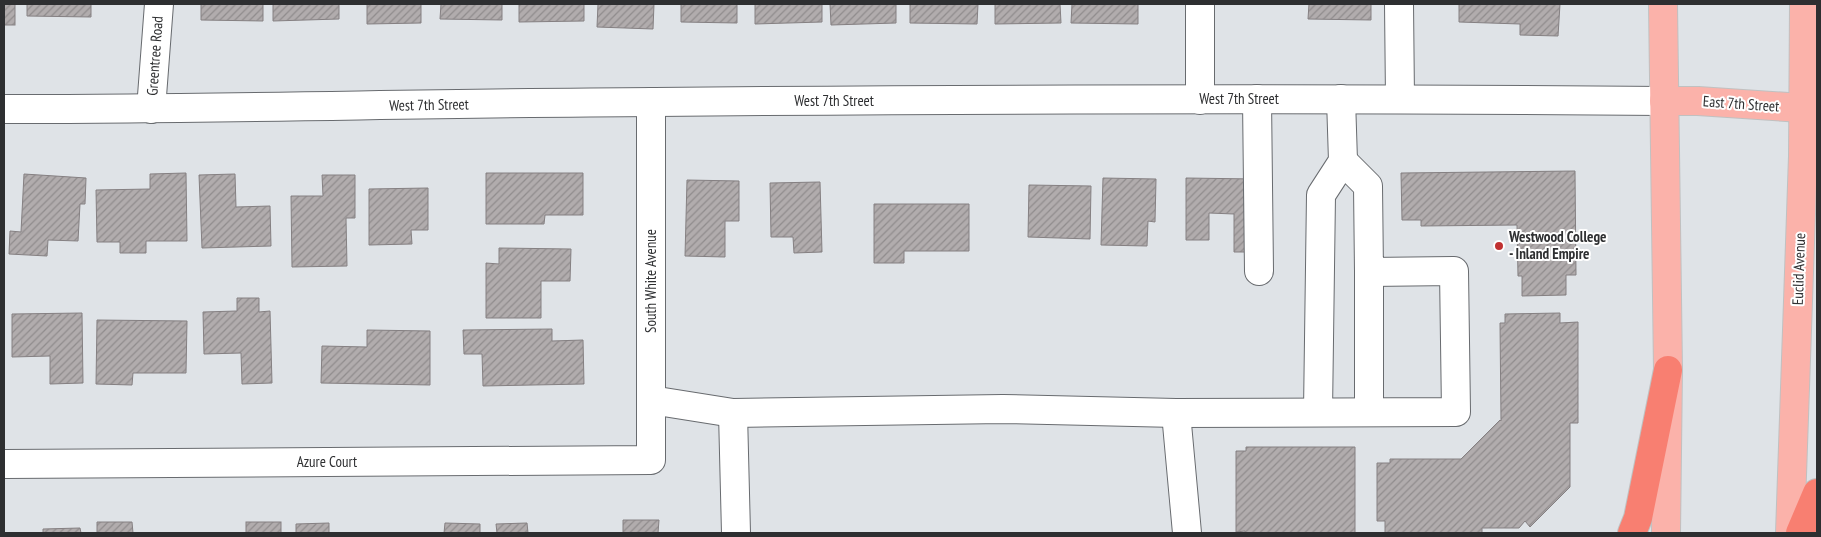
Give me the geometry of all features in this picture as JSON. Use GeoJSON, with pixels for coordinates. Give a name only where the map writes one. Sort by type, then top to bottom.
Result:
{"type":"FeatureCollection","features":[{"type":"Feature","properties":{"kind":"highway"},"geometry":{"type":"LineString","coordinates":[[1632,533],[1638,518],[1668,370]]}},
{"type":"Feature","properties":{"kind":"highway"},"geometry":{"type":"LineString","coordinates":[[1800,533],[1817,493]]}},
{"type":"Feature","properties":{"kind":"main road"},"geometry":{"type":"LineString","coordinates":[[1664,4],[1668,370],[1666,533]]}},
{"type":"Feature","properties":{"kind":"main road","name":"Euclid Avenue"},"geometry":{"type":"LineString","coordinates":[[1790,533],[1810,108],[1804,4]]}},
{"type":"Feature","properties":{"kind":"main road","name":"East 7th Street"},"geometry":{"type":"LineString","coordinates":[[1664,101],[1698,101],[1810,108]]}},
{"type":"Feature","properties":{"kind":"street","name":"Greentree Road"},"geometry":{"type":"LineString","coordinates":[[151,109],[159,4]]}},
{"type":"Feature","properties":{"kind":"street"},"geometry":{"type":"LineString","coordinates":[[1200,4],[1200,100]]}},
{"type":"Feature","properties":{"kind":"street"},"geometry":{"type":"LineString","coordinates":[[1399,4],[1400,99]]}},
{"type":"Feature","properties":{"kind":"street","name":"West 7th Street"},"geometry":{"type":"LineString","coordinates":[[4,109],[151,109],[651,102],[1257,99],[1664,101]]}},
{"type":"Feature","properties":{"kind":"street"},"geometry":{"type":"LineString","coordinates":[[1257,99],[1259,272]]}},
{"type":"Feature","properties":{"kind":"street"},"geometry":{"type":"LineString","coordinates":[[1318,412],[1321,196],[1343,161],[1341,99]]}},
{"type":"Feature","properties":{"kind":"street","name":"South White Avenue"},"geometry":{"type":"LineString","coordinates":[[651,102],[651,460]]}},
{"type":"Feature","properties":{"kind":"street"},"geometry":{"type":"LineString","coordinates":[[1343,161],[1368,186],[1369,412]]}},
{"type":"Feature","properties":{"kind":"street"},"geometry":{"type":"LineString","coordinates":[[651,400],[733,413],[1003,409],[1176,413],[1456,412],[1454,272],[1368,272]]}},
{"type":"Feature","properties":{"kind":"street"},"geometry":{"type":"LineString","coordinates":[[733,413],[736,533]]}},
{"type":"Feature","properties":{"kind":"street"},"geometry":{"type":"LineString","coordinates":[[1176,413],[1187,533]]}},
{"type":"Feature","properties":{"kind":"street","name":"Azure Court"},"geometry":{"type":"LineString","coordinates":[[4,464],[651,460]]}},
{"type":"Feature","properties":{"kind":"building"},"geometry":{"type":"Polygon","coordinates":[[[4,4],[15,4],[15,25],[4,25],[4,4]]]}},
{"type":"Feature","properties":{"kind":"building"},"geometry":{"type":"Polygon","coordinates":[[[27,4],[91,4],[91,17],[27,16],[27,4]]]}},
{"type":"Feature","properties":{"kind":"building"},"geometry":{"type":"Polygon","coordinates":[[[201,4],[263,4],[263,21],[201,20],[201,4]]]}},
{"type":"Feature","properties":{"kind":"building"},"geometry":{"type":"Polygon","coordinates":[[[273,4],[339,4],[339,19],[273,21],[273,4]]]}},
{"type":"Feature","properties":{"kind":"building"},"geometry":{"type":"Polygon","coordinates":[[[367,4],[421,4],[421,23],[367,24],[367,4]]]}},
{"type":"Feature","properties":{"kind":"building"},"geometry":{"type":"Polygon","coordinates":[[[441,4],[502,4],[502,20],[440,19],[441,4]]]}},
{"type":"Feature","properties":{"kind":"building"},"geometry":{"type":"Polygon","coordinates":[[[519,4],[584,4],[584,21],[519,22],[519,4]]]}},
{"type":"Feature","properties":{"kind":"building"},"geometry":{"type":"Polygon","coordinates":[[[598,4],[654,4],[653,29],[597,27],[598,4]]]}},
{"type":"Feature","properties":{"kind":"building"},"geometry":{"type":"Polygon","coordinates":[[[681,4],[737,4],[737,23],[681,22],[681,4]]]}},
{"type":"Feature","properties":{"kind":"building"},"geometry":{"type":"Polygon","coordinates":[[[755,4],[822,4],[822,22],[755,24],[755,4]]]}},
{"type":"Feature","properties":{"kind":"building"},"geometry":{"type":"Polygon","coordinates":[[[830,4],[896,4],[896,23],[831,25],[830,4]]]}},
{"type":"Feature","properties":{"kind":"building"},"geometry":{"type":"Polygon","coordinates":[[[910,4],[978,4],[977,24],[910,23],[910,4]]]}},
{"type":"Feature","properties":{"kind":"building"},"geometry":{"type":"Polygon","coordinates":[[[995,4],[1060,4],[1061,23],[995,24],[995,4]]]}},
{"type":"Feature","properties":{"kind":"building"},"geometry":{"type":"Polygon","coordinates":[[[1072,4],[1138,4],[1138,24],[1071,23],[1072,4]]]}},
{"type":"Feature","properties":{"kind":"building"},"geometry":{"type":"Polygon","coordinates":[[[1309,4],[1371,4],[1371,20],[1308,19],[1309,4]]]}},
{"type":"Feature","properties":{"kind":"building"},"geometry":{"type":"Polygon","coordinates":[[[1459,4],[1560,4],[1558,36],[1520,35],[1520,24],[1459,22],[1459,4]]]}},
{"type":"Feature","properties":{"kind":"building"},"geometry":{"type":"Polygon","coordinates":[[[1575,171],[1576,275],[1566,275],[1566,295],[1522,296],[1522,276],[1518,276],[1517,225],[1421,226],[1421,220],[1402,220],[1401,173],[1575,171]]]}},
{"type":"Feature","properties":{"kind":"building"},"geometry":{"type":"Polygon","coordinates":[[[186,173],[187,241],[146,241],[146,253],[120,253],[120,242],[97,242],[96,190],[150,189],[150,174],[186,173]]]}},
{"type":"Feature","properties":{"kind":"building"},"geometry":{"type":"Polygon","coordinates":[[[486,173],[583,173],[583,215],[545,215],[544,224],[486,224],[486,173]]]}},
{"type":"Feature","properties":{"kind":"building"},"geometry":{"type":"Polygon","coordinates":[[[24,174],[86,178],[85,204],[80,204],[78,241],[48,240],[47,256],[9,254],[10,231],[21,232],[24,174]]]}},
{"type":"Feature","properties":{"kind":"building"},"geometry":{"type":"Polygon","coordinates":[[[235,174],[236,207],[270,206],[271,246],[202,248],[199,175],[235,174]]]}},
{"type":"Feature","properties":{"kind":"building"},"geometry":{"type":"Polygon","coordinates":[[[322,175],[355,175],[355,218],[346,218],[347,266],[292,267],[291,196],[323,196],[322,175]]]}},
{"type":"Feature","properties":{"kind":"building"},"geometry":{"type":"Polygon","coordinates":[[[1103,178],[1156,179],[1155,222],[1148,221],[1147,246],[1101,245],[1103,178]]]}},
{"type":"Feature","properties":{"kind":"building"},"geometry":{"type":"Polygon","coordinates":[[[1186,178],[1255,179],[1254,252],[1234,252],[1234,214],[1209,213],[1209,240],[1186,240],[1186,178]]]}},
{"type":"Feature","properties":{"kind":"building"},"geometry":{"type":"Polygon","coordinates":[[[687,180],[739,181],[739,221],[725,221],[725,257],[685,256],[687,180]]]}},
{"type":"Feature","properties":{"kind":"building"},"geometry":{"type":"Polygon","coordinates":[[[820,182],[822,252],[794,253],[793,237],[771,237],[770,183],[820,182]]]}},
{"type":"Feature","properties":{"kind":"building"},"geometry":{"type":"Polygon","coordinates":[[[1029,185],[1091,186],[1090,239],[1028,237],[1029,185]]]}},
{"type":"Feature","properties":{"kind":"building"},"geometry":{"type":"Polygon","coordinates":[[[428,188],[428,230],[411,230],[412,244],[369,245],[369,189],[428,188]]]}},
{"type":"Feature","properties":{"kind":"building"},"geometry":{"type":"Polygon","coordinates":[[[874,204],[969,204],[969,251],[904,251],[904,263],[874,263],[874,204]]]}},
{"type":"Feature","properties":{"kind":"building"},"geometry":{"type":"Polygon","coordinates":[[[499,248],[571,249],[570,281],[541,281],[541,318],[486,318],[486,263],[499,264],[499,248]]]}},
{"type":"Feature","properties":{"kind":"building"},"geometry":{"type":"Polygon","coordinates":[[[237,298],[259,298],[259,312],[270,311],[272,383],[242,384],[241,353],[204,354],[203,312],[237,311],[237,298]]]}},
{"type":"Feature","properties":{"kind":"building"},"geometry":{"type":"Polygon","coordinates":[[[82,313],[83,383],[50,384],[50,356],[12,357],[12,314],[82,313]]]}},
{"type":"Feature","properties":{"kind":"building"},"geometry":{"type":"Polygon","coordinates":[[[1560,313],[1560,323],[1578,322],[1578,423],[1570,423],[1570,487],[1530,527],[1525,521],[1519,528],[1482,528],[1482,533],[1385,533],[1385,521],[1377,521],[1377,463],[1390,463],[1390,459],[1461,459],[1501,421],[1500,323],[1505,323],[1505,314],[1560,313]]]}},
{"type":"Feature","properties":{"kind":"building"},"geometry":{"type":"Polygon","coordinates":[[[97,320],[187,321],[186,373],[133,373],[132,385],[96,384],[97,320]]]}},
{"type":"Feature","properties":{"kind":"building"},"geometry":{"type":"Polygon","coordinates":[[[552,329],[552,341],[583,340],[584,384],[483,386],[482,354],[464,354],[463,330],[552,329]]]}},
{"type":"Feature","properties":{"kind":"building"},"geometry":{"type":"Polygon","coordinates":[[[367,330],[430,331],[430,385],[321,383],[322,346],[367,347],[367,330]]]}},
{"type":"Feature","properties":{"kind":"building"},"geometry":{"type":"Polygon","coordinates":[[[1246,447],[1355,447],[1355,533],[1236,532],[1236,451],[1246,451],[1246,447]]]}},
{"type":"Feature","properties":{"kind":"building"},"geometry":{"type":"Polygon","coordinates":[[[623,520],[659,520],[658,533],[623,533],[623,520]]]}},
{"type":"Feature","properties":{"kind":"building"},"geometry":{"type":"Polygon","coordinates":[[[97,522],[132,522],[133,533],[97,533],[97,522]]]}},
{"type":"Feature","properties":{"kind":"building"},"geometry":{"type":"Polygon","coordinates":[[[246,522],[281,522],[281,533],[246,533],[246,522]]]}},
{"type":"Feature","properties":{"kind":"building"},"geometry":{"type":"Polygon","coordinates":[[[329,523],[329,533],[296,533],[296,524],[329,523]]]}},
{"type":"Feature","properties":{"kind":"building"},"geometry":{"type":"Polygon","coordinates":[[[445,523],[480,524],[480,533],[444,533],[445,523]]]}},
{"type":"Feature","properties":{"kind":"building"},"geometry":{"type":"Polygon","coordinates":[[[527,523],[528,533],[497,533],[496,524],[527,523]]]}},
{"type":"Feature","properties":{"kind":"building"},"geometry":{"type":"Polygon","coordinates":[[[80,528],[81,533],[43,533],[43,529],[80,528]]]}},
{"type":"Feature","properties":{"kind":"place","name":"Westwood College - Inland Empire"},"geometry":{"type":"Point","coordinates":[1499,246]}}]}
